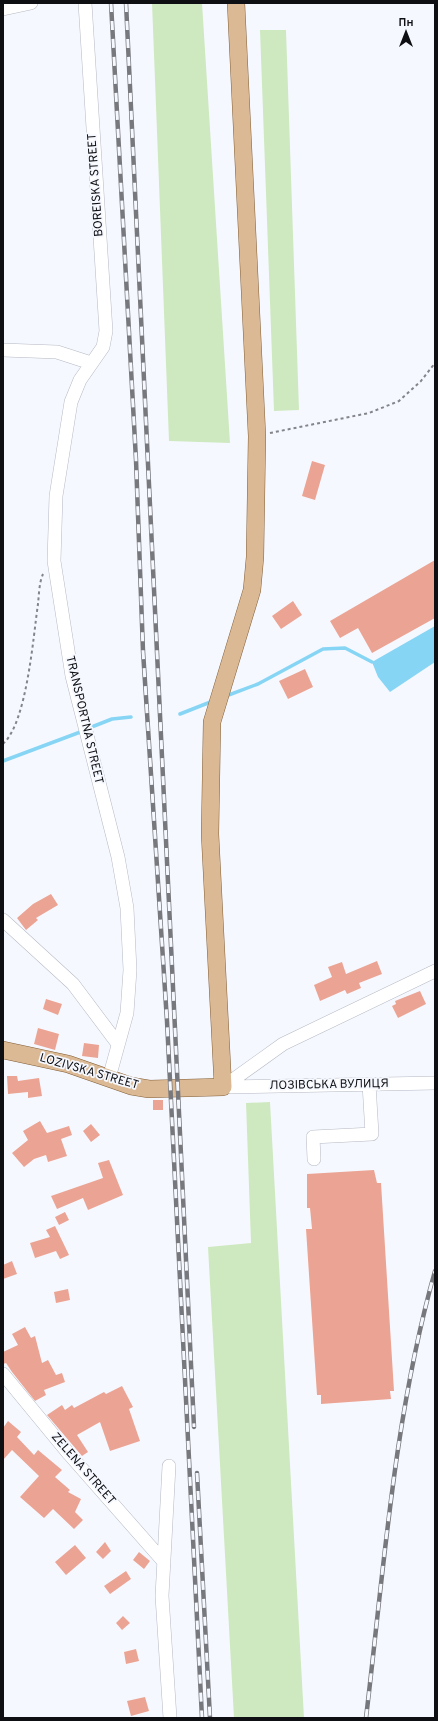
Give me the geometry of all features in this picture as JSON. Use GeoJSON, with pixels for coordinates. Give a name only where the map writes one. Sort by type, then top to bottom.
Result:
{"type":"FeatureCollection","features":[{"type":"Feature","properties":{"kind":"main road"},"geometry":{"type":"LineString","coordinates":[[223,1087],[210,834],[212,722],[252,590],[255,557],[257,436],[236,3]]}},
{"type":"Feature","properties":{"kind":"main road","name":"LOZIVSKA STREET"},"geometry":{"type":"LineString","coordinates":[[3,1050],[68,1064],[131,1086],[149,1089],[223,1087]]}},
{"type":"Feature","properties":{"kind":"street"},"geometry":{"type":"LineString","coordinates":[[3,9],[31,3]]}},
{"type":"Feature","properties":{"kind":"street","name":"BOREISKA STREET"},"geometry":{"type":"LineString","coordinates":[[85,3],[106,331],[103,347],[91,363]]}},
{"type":"Feature","properties":{"kind":"street"},"geometry":{"type":"LineString","coordinates":[[3,350],[57,352],[91,363]]}},
{"type":"Feature","properties":{"kind":"street","name":"TRANSPORTNA STREET"},"geometry":{"type":"LineString","coordinates":[[91,363],[80,380],[71,402],[56,496],[54,554],[72,676],[118,857],[127,908],[130,970],[127,1013],[109,1078]]}},
{"type":"Feature","properties":{"kind":"street"},"geometry":{"type":"LineString","coordinates":[[3,920],[73,984],[118,1044]]}},
{"type":"Feature","properties":{"kind":"street"},"geometry":{"type":"LineString","coordinates":[[223,1087],[283,1044],[435,971]]}},
{"type":"Feature","properties":{"kind":"street","name":"ЛОЗІВСЬКА ВУЛИЦЯ"},"geometry":{"type":"LineString","coordinates":[[223,1087],[435,1083]]}},
{"type":"Feature","properties":{"kind":"street"},"geometry":{"type":"LineString","coordinates":[[314,1159],[313,1137],[372,1134],[369,1084]]}},
{"type":"Feature","properties":{"kind":"street","name":"ZELENA STREET"},"geometry":{"type":"LineString","coordinates":[[3,1374],[69,1454],[164,1562]]}},
{"type":"Feature","properties":{"kind":"street"},"geometry":{"type":"LineString","coordinates":[[169,1466],[162,1596],[170,1718]]}},
{"type":"Feature","properties":{"kind":"path"},"geometry":{"type":"LineString","coordinates":[[257,436],[370,413],[399,401],[421,381],[435,363]]}},
{"type":"Feature","properties":{"kind":"path"},"geometry":{"type":"LineString","coordinates":[[3,744],[10,737],[18,719],[26,685],[42,576],[54,554]]}},
{"type":"Feature","properties":{"kind":"green space"},"geometry":{"type":"Polygon","coordinates":[[[152,3],[202,3],[230,443],[169,441],[152,3]]]}},
{"type":"Feature","properties":{"kind":"green space"},"geometry":{"type":"Polygon","coordinates":[[[260,30],[286,30],[299,410],[274,411],[260,30]]]}},
{"type":"Feature","properties":{"kind":"green space"},"geometry":{"type":"Polygon","coordinates":[[[270,1102],[304,1718],[234,1718],[208,1247],[251,1243],[246,1103],[270,1102]]]}},
{"type":"Feature","properties":{"kind":"water"},"geometry":{"type":"Polygon","coordinates":[[[435,626],[435,662],[390,692],[378,677],[372,662],[435,626]]]}},
{"type":"Feature","properties":{"kind":"building"},"geometry":{"type":"Polygon","coordinates":[[[312,461],[325,465],[315,500],[302,496],[312,461]]]}},
{"type":"Feature","properties":{"kind":"building"},"geometry":{"type":"Polygon","coordinates":[[[435,560],[435,618],[372,653],[358,628],[340,638],[330,621],[435,560]]]}},
{"type":"Feature","properties":{"kind":"building"},"geometry":{"type":"Polygon","coordinates":[[[293,601],[302,615],[281,629],[272,616],[293,601]]]}},
{"type":"Feature","properties":{"kind":"building"},"geometry":{"type":"Polygon","coordinates":[[[305,669],[313,687],[288,699],[279,681],[305,669]]]}},
{"type":"Feature","properties":{"kind":"building"},"geometry":{"type":"Polygon","coordinates":[[[51,894],[58,905],[36,918],[38,920],[26,930],[17,918],[33,904],[51,894]]]}},
{"type":"Feature","properties":{"kind":"building"},"geometry":{"type":"Polygon","coordinates":[[[377,961],[382,974],[359,983],[361,988],[347,994],[345,990],[320,1001],[314,985],[332,977],[328,967],[342,962],[346,974],[377,961]]]}},
{"type":"Feature","properties":{"kind":"building"},"geometry":{"type":"Polygon","coordinates":[[[420,991],[426,1004],[398,1018],[392,1006],[396,1004],[395,1001],[420,991]]]}},
{"type":"Feature","properties":{"kind":"building"},"geometry":{"type":"Polygon","coordinates":[[[46,999],[62,1004],[58,1015],[43,1009],[46,999]]]}},
{"type":"Feature","properties":{"kind":"building"},"geometry":{"type":"Polygon","coordinates":[[[38,1028],[59,1034],[55,1050],[34,1044],[38,1028]]]}},
{"type":"Feature","properties":{"kind":"building"},"geometry":{"type":"Polygon","coordinates":[[[84,1043],[99,1045],[98,1058],[82,1056],[84,1043]]]}},
{"type":"Feature","properties":{"kind":"building"},"geometry":{"type":"Polygon","coordinates":[[[7,1076],[17,1076],[18,1081],[39,1078],[42,1096],[28,1098],[28,1092],[8,1094],[7,1076]]]}},
{"type":"Feature","properties":{"kind":"building"},"geometry":{"type":"Polygon","coordinates":[[[153,1100],[163,1100],[163,1110],[153,1110],[153,1100]]]}},
{"type":"Feature","properties":{"kind":"building"},"geometry":{"type":"Polygon","coordinates":[[[40,1121],[47,1133],[69,1126],[72,1135],[61,1139],[67,1156],[48,1162],[46,1155],[34,1159],[24,1167],[12,1153],[28,1140],[23,1131],[40,1121]]]}},
{"type":"Feature","properties":{"kind":"building"},"geometry":{"type":"Polygon","coordinates":[[[91,1124],[100,1135],[91,1142],[83,1131],[91,1124]]]}},
{"type":"Feature","properties":{"kind":"building"},"geometry":{"type":"Polygon","coordinates":[[[109,1160],[123,1195],[88,1210],[83,1198],[57,1209],[51,1196],[103,1178],[98,1163],[109,1160]]]}},
{"type":"Feature","properties":{"kind":"building"},"geometry":{"type":"Polygon","coordinates":[[[374,1170],[377,1183],[381,1183],[394,1391],[390,1391],[391,1399],[321,1404],[321,1395],[317,1395],[306,1229],[312,1229],[310,1208],[307,1208],[307,1174],[374,1170]]]}},
{"type":"Feature","properties":{"kind":"building"},"geometry":{"type":"Polygon","coordinates":[[[65,1212],[69,1220],[59,1225],[55,1217],[65,1212]]]}},
{"type":"Feature","properties":{"kind":"building"},"geometry":{"type":"Polygon","coordinates":[[[55,1226],[69,1255],[60,1259],[56,1251],[35,1258],[30,1243],[50,1237],[46,1230],[55,1226]]]}},
{"type":"Feature","properties":{"kind":"building"},"geometry":{"type":"Polygon","coordinates":[[[12,1261],[17,1274],[3,1279],[3,1265],[12,1261]]]}},
{"type":"Feature","properties":{"kind":"building"},"geometry":{"type":"Polygon","coordinates":[[[68,1289],[70,1300],[56,1303],[54,1292],[68,1289]]]}},
{"type":"Feature","properties":{"kind":"building"},"geometry":{"type":"Polygon","coordinates":[[[25,1327],[31,1338],[35,1336],[42,1363],[48,1360],[56,1375],[62,1373],[65,1382],[44,1390],[46,1395],[35,1401],[6,1363],[3,1364],[3,1352],[18,1345],[12,1334],[25,1327]]]}},
{"type":"Feature","properties":{"kind":"building"},"geometry":{"type":"Polygon","coordinates":[[[122,1386],[133,1407],[129,1409],[140,1441],[110,1451],[100,1422],[77,1435],[88,1452],[82,1456],[47,1415],[62,1405],[65,1410],[72,1405],[74,1408],[104,1392],[106,1394],[122,1386]]]}},
{"type":"Feature","properties":{"kind":"building"},"geometry":{"type":"Polygon","coordinates":[[[8,1421],[21,1432],[17,1437],[34,1455],[38,1450],[62,1470],[55,1477],[70,1490],[68,1492],[81,1499],[75,1512],[83,1520],[74,1529],[53,1509],[44,1518],[20,1497],[39,1476],[12,1450],[3,1460],[3,1428],[8,1421]]]}},
{"type":"Feature","properties":{"kind":"building"},"geometry":{"type":"Polygon","coordinates":[[[105,1542],[111,1551],[103,1559],[96,1552],[105,1542]]]}},
{"type":"Feature","properties":{"kind":"building"},"geometry":{"type":"Polygon","coordinates":[[[75,1545],[86,1558],[66,1575],[55,1562],[75,1545]]]}},
{"type":"Feature","properties":{"kind":"building"},"geometry":{"type":"Polygon","coordinates":[[[139,1552],[150,1561],[144,1569],[133,1560],[139,1552]]]}},
{"type":"Feature","properties":{"kind":"building"},"geometry":{"type":"Polygon","coordinates":[[[126,1571],[131,1579],[110,1594],[104,1586],[126,1571]]]}},
{"type":"Feature","properties":{"kind":"building"},"geometry":{"type":"Polygon","coordinates":[[[123,1616],[130,1623],[122,1630],[116,1623],[123,1616]]]}},
{"type":"Feature","properties":{"kind":"building"},"geometry":{"type":"Polygon","coordinates":[[[136,1649],[139,1661],[126,1664],[124,1652],[136,1649]]]}},
{"type":"Feature","properties":{"kind":"building"},"geometry":{"type":"Polygon","coordinates":[[[145,1697],[149,1711],[131,1716],[127,1701],[145,1697]]]}},
{"type":"Feature","properties":{"kind":"waterway"},"geometry":{"type":"LineString","coordinates":[[226,696],[258,684],[323,649],[345,648],[372,662]]}},
{"type":"Feature","properties":{"kind":"waterway"},"geometry":{"type":"LineString","coordinates":[[180,714],[213,701]]}},
{"type":"Feature","properties":{"kind":"waterway"},"geometry":{"type":"LineString","coordinates":[[89,728],[112,719],[131,717]]}},
{"type":"Feature","properties":{"kind":"waterway"},"geometry":{"type":"LineString","coordinates":[[3,761],[83,731]]}},
{"type":"Feature","properties":{"kind":"railway"},"geometry":{"type":"LineString","coordinates":[[111,3],[136,460],[143,651],[167,1021],[202,1718]]}},
{"type":"Feature","properties":{"kind":"railway"},"geometry":{"type":"LineString","coordinates":[[126,3],[194,1427]]}},
{"type":"Feature","properties":{"kind":"railway"},"geometry":{"type":"LineString","coordinates":[[366,1718],[385,1549],[400,1437],[409,1381],[435,1271]]}},
{"type":"Feature","properties":{"kind":"railway"},"geometry":{"type":"LineString","coordinates":[[197,1473],[210,1718]]}}]}
